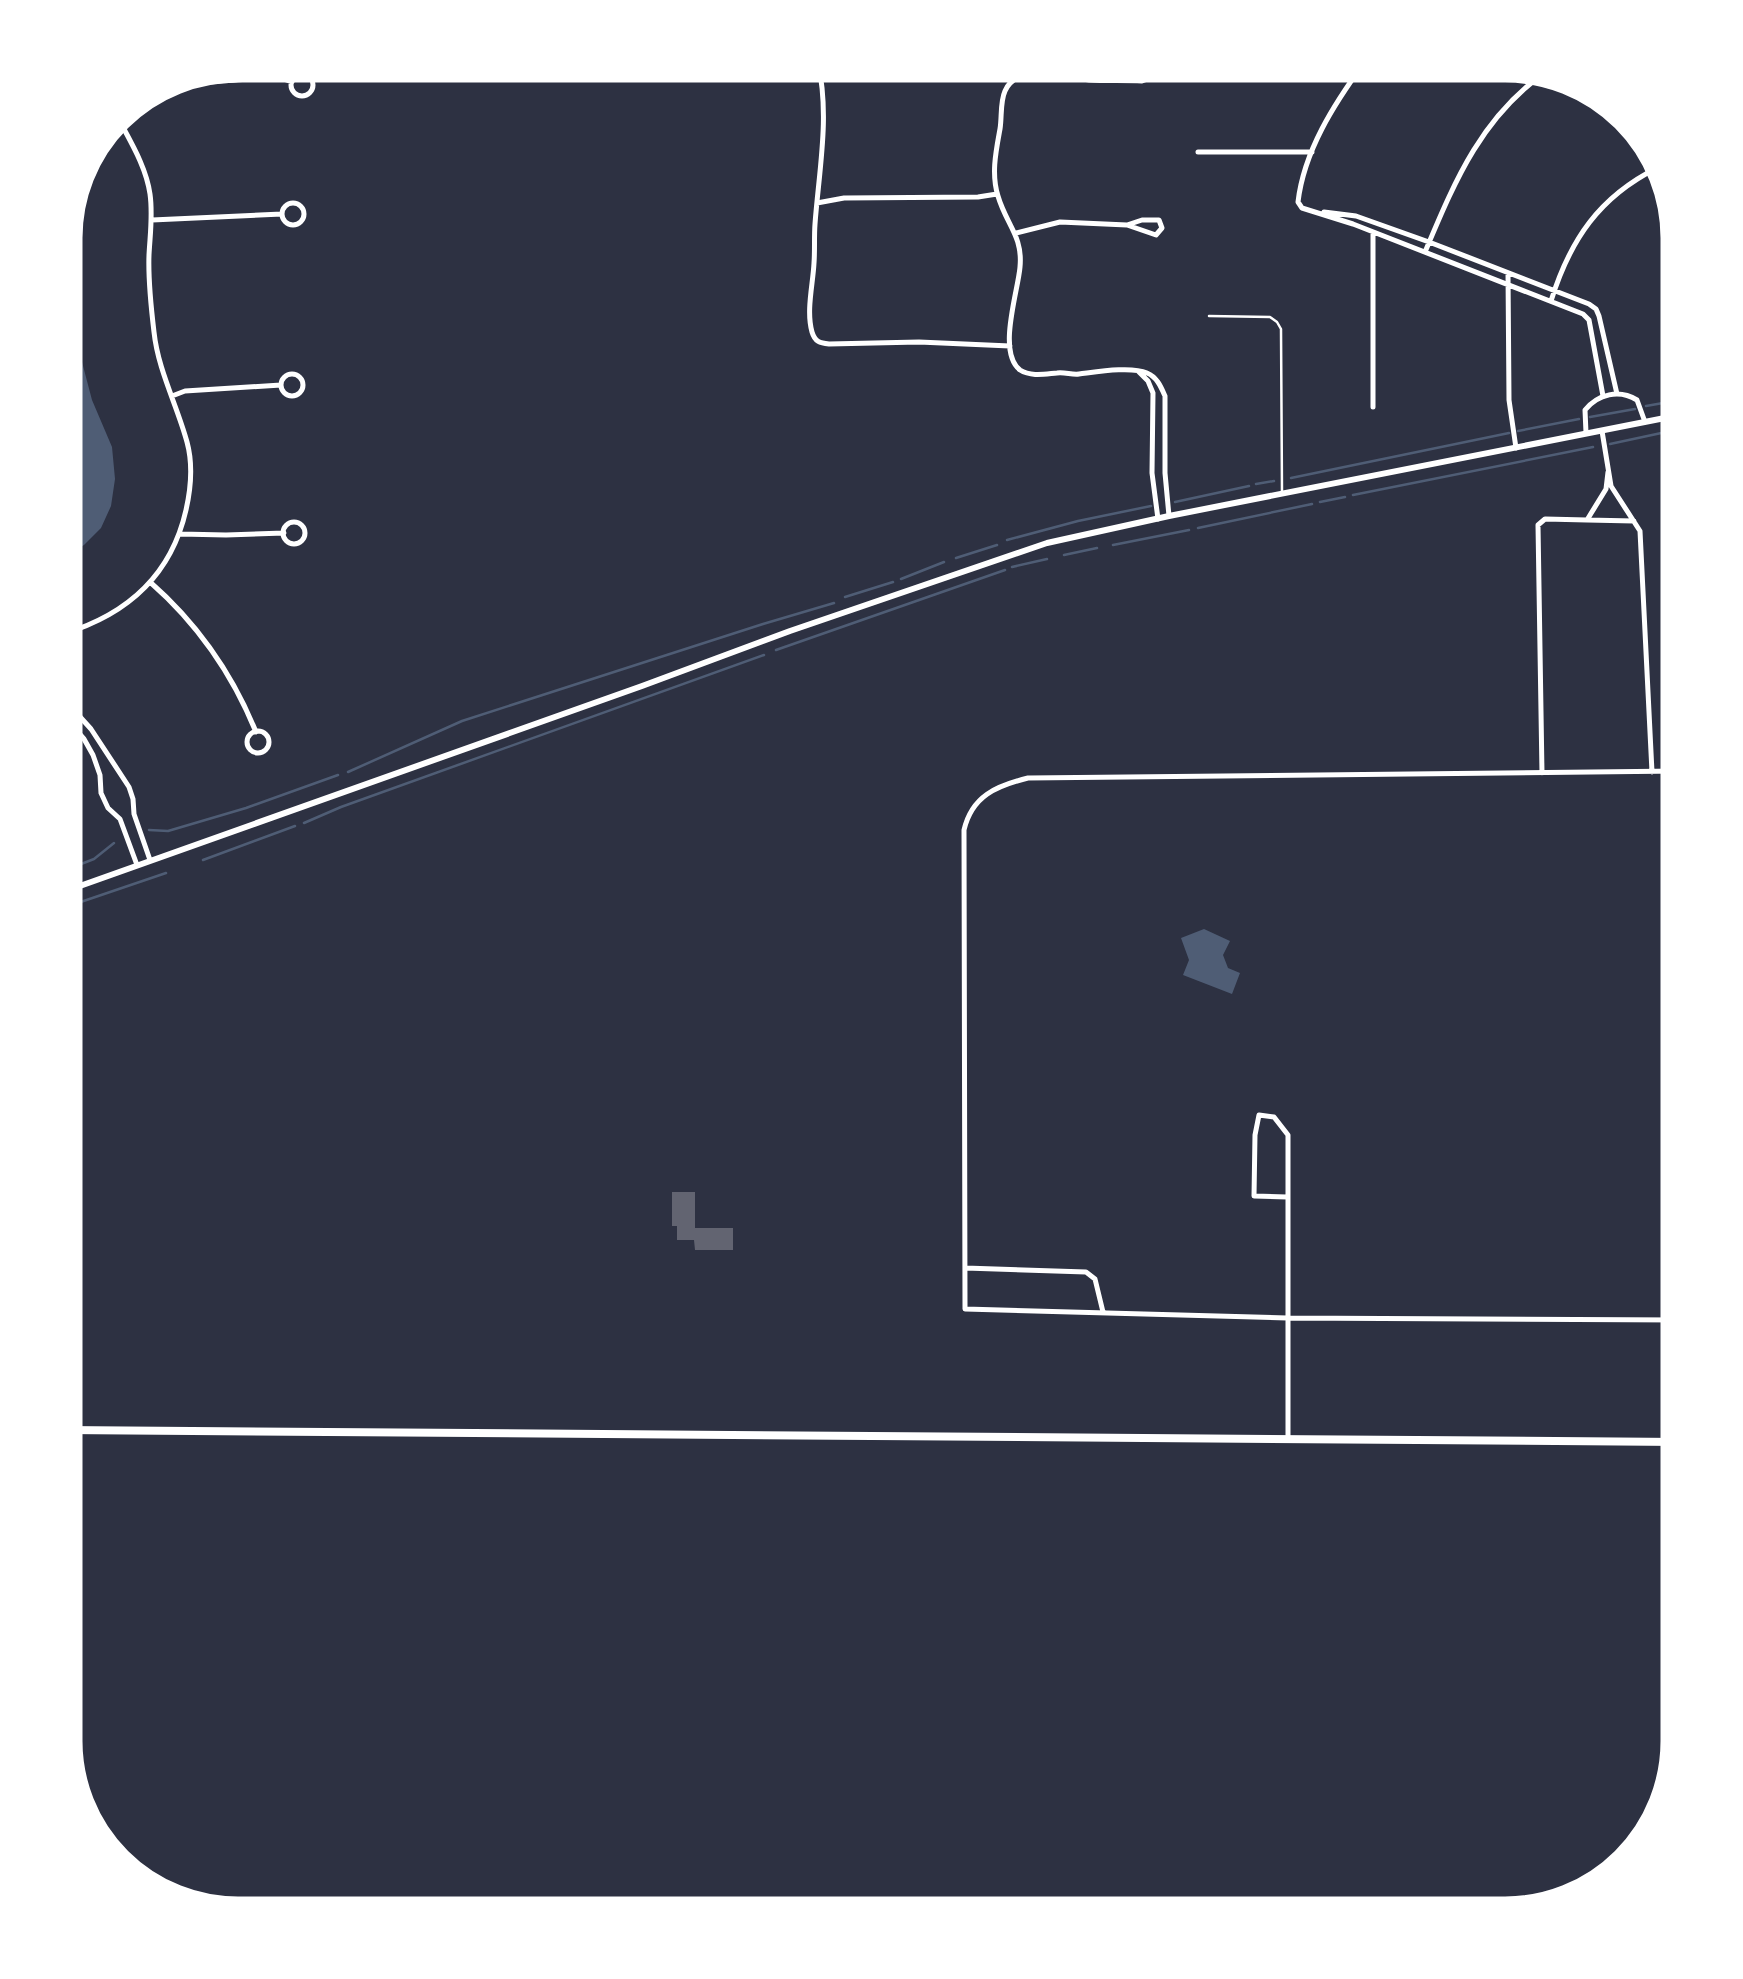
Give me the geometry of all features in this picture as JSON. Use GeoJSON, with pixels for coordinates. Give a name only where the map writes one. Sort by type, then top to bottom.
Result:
{"type":"FeatureCollection","features":[{"type":"Feature","properties":{"kind":"highway"},"geometry":{"type":"LineString","coordinates":[[80,1430],[1663,1442]]}},
{"type":"Feature","properties":{"kind":"main road"},"geometry":{"type":"LineString","coordinates":[[80,886],[1047,542],[1663,418]]}},
{"type":"Feature","properties":{"kind":"street"},"geometry":{"type":"LineString","coordinates":[[286,80],[292,82],[292,89],[299,96],[312,88],[310,80]]}},
{"type":"Feature","properties":{"kind":"street"},"geometry":{"type":"LineString","coordinates":[[822,80],[824,120],[810,304],[814,338],[829,344],[1010,346]]}},
{"type":"Feature","properties":{"kind":"street"},"geometry":{"type":"LineString","coordinates":[[1016,80],[1004,94],[994,171],[997,194],[1020,244],[1010,316],[1012,359],[1023,372],[1031,374],[1137,370],[1149,373],[1165,396],[1169,516]]}},
{"type":"Feature","properties":{"kind":"street"},"geometry":{"type":"LineString","coordinates":[[1090,80],[1145,80]]}},
{"type":"Feature","properties":{"kind":"street"},"geometry":{"type":"LineString","coordinates":[[1353,80],[1330,114],[1312,152],[1300,184],[1298,202],[1302,208],[1353,224],[1583,314],[1588,320],[1603,396]]}},
{"type":"Feature","properties":{"kind":"street"},"geometry":{"type":"LineString","coordinates":[[1425,252],[1475,145],[1516,96],[1532,83]]}},
{"type":"Feature","properties":{"kind":"street"},"geometry":{"type":"LineString","coordinates":[[80,628],[129,603],[170,556],[180,534],[191,475],[188,446],[154,337],[150,191],[140,160],[123,130]]}},
{"type":"Feature","properties":{"kind":"street"},"geometry":{"type":"LineString","coordinates":[[1198,152],[1312,152]]}},
{"type":"Feature","properties":{"kind":"street"},"geometry":{"type":"LineString","coordinates":[[1551,301],[1586,225],[1627,184],[1649,172]]}},
{"type":"Feature","properties":{"kind":"street"},"geometry":{"type":"LineString","coordinates":[[817,203],[844,198],[997,194]]}},
{"type":"Feature","properties":{"kind":"street"},"geometry":{"type":"LineString","coordinates":[[290,203],[301,206],[303,213],[299,222],[293,224],[286,222],[282,214],[290,203]]}},
{"type":"Feature","properties":{"kind":"street"},"geometry":{"type":"LineString","coordinates":[[1311,211],[1356,216],[1596,309],[1616,394]]}},
{"type":"Feature","properties":{"kind":"street"},"geometry":{"type":"LineString","coordinates":[[152,220],[282,214]]}},
{"type":"Feature","properties":{"kind":"street"},"geometry":{"type":"LineString","coordinates":[[1016,233],[1060,222],[1128,225],[1156,235],[1162,224],[1154,218],[1128,225]]}},
{"type":"Feature","properties":{"kind":"street"},"geometry":{"type":"LineString","coordinates":[[1373,232],[1373,407]]}},
{"type":"Feature","properties":{"kind":"street"},"geometry":{"type":"LineString","coordinates":[[1508,273],[1509,400],[1516,448]]}},
{"type":"Feature","properties":{"kind":"street"},"geometry":{"type":"LineString","coordinates":[[1137,370],[1154,392],[1152,473],[1158,519]]}},
{"type":"Feature","properties":{"kind":"street"},"geometry":{"type":"LineString","coordinates":[[294,374],[303,384],[299,394],[292,396],[286,394],[282,385],[287,376],[294,374]]}},
{"type":"Feature","properties":{"kind":"street"},"geometry":{"type":"LineString","coordinates":[[172,396],[185,391],[282,385]]}},
{"type":"Feature","properties":{"kind":"street"},"geometry":{"type":"LineString","coordinates":[[1586,434],[1585,410],[1603,396],[1626,394],[1637,400],[1644,422]]}},
{"type":"Feature","properties":{"kind":"street"},"geometry":{"type":"LineString","coordinates":[[1602,431],[1611,486],[1640,531],[1652,772]]}},
{"type":"Feature","properties":{"kind":"street"},"geometry":{"type":"LineString","coordinates":[[1587,520],[1606,489],[1608,472]]}},
{"type":"Feature","properties":{"kind":"street"},"geometry":{"type":"LineString","coordinates":[[1542,773],[1538,525],[1545,519],[1635,521]]}},
{"type":"Feature","properties":{"kind":"street"},"geometry":{"type":"LineString","coordinates":[[292,522],[300,523],[305,532],[295,544],[284,533],[292,522]]}},
{"type":"Feature","properties":{"kind":"street"},"geometry":{"type":"LineString","coordinates":[[180,534],[284,533]]}},
{"type":"Feature","properties":{"kind":"street"},"geometry":{"type":"LineString","coordinates":[[150,582],[210,646],[243,700],[256,732]]}},
{"type":"Feature","properties":{"kind":"street"},"geometry":{"type":"LineString","coordinates":[[80,717],[121,774],[133,799],[134,814],[150,860]]}},
{"type":"Feature","properties":{"kind":"street"},"geometry":{"type":"LineString","coordinates":[[256,732],[266,735],[269,742],[258,753],[249,749],[247,742],[256,732]]}},
{"type":"Feature","properties":{"kind":"street"},"geometry":{"type":"LineString","coordinates":[[80,734],[94,755],[101,793],[108,808],[120,819],[137,865]]}},
{"type":"Feature","properties":{"kind":"street"},"geometry":{"type":"LineString","coordinates":[[1663,772],[1028,778],[981,798],[967,816],[964,830],[965,1309],[1287,1318],[1663,1320]]}},
{"type":"Feature","properties":{"kind":"street"},"geometry":{"type":"LineString","coordinates":[[120,819],[134,814]]}},
{"type":"Feature","properties":{"kind":"street"},"geometry":{"type":"LineString","coordinates":[[1287,1197],[1254,1196],[1259,1115],[1274,1116],[1288,1136],[1288,1438]]}},
{"type":"Feature","properties":{"kind":"street"},"geometry":{"type":"LineString","coordinates":[[965,1268],[1086,1272],[1095,1279],[1104,1313]]}},
{"type":"Feature","properties":{"kind":"lane"},"geometry":{"type":"LineString","coordinates":[[1208,316],[1270,316],[1281,329],[1282,494]]}},
{"type":"Feature","properties":{"kind":"water"},"geometry":{"type":"Polygon","coordinates":[[[80,345],[92,400],[112,447],[115,479],[111,506],[101,528],[80,547],[80,345]]]}},
{"type":"Feature","properties":{"kind":"water"},"geometry":{"type":"Polygon","coordinates":[[[1204,929],[1230,941],[1223,955],[1228,968],[1240,973],[1232,994],[1183,975],[1189,960],[1181,938],[1204,929]]]}},
{"type":"Feature","properties":{"kind":"building"},"geometry":{"type":"Polygon","coordinates":[[[672,1192],[695,1192],[695,1228],[733,1228],[733,1250],[695,1250],[694,1240],[677,1240],[677,1226],[672,1226],[672,1192]]]}},
{"type":"Feature","properties":{"kind":"waterway"},"geometry":{"type":"LineString","coordinates":[[1646,406],[1663,403]]}},
{"type":"Feature","properties":{"kind":"waterway"},"geometry":{"type":"LineString","coordinates":[[1590,417],[1635,409]]}},
{"type":"Feature","properties":{"kind":"waterway"},"geometry":{"type":"LineString","coordinates":[[1518,431],[1579,419]]}},
{"type":"Feature","properties":{"kind":"waterway"},"geometry":{"type":"LineString","coordinates":[[1291,478],[1509,433]]}},
{"type":"Feature","properties":{"kind":"waterway"},"geometry":{"type":"LineString","coordinates":[[1610,444],[1663,433]]}},
{"type":"Feature","properties":{"kind":"waterway"},"geometry":{"type":"LineString","coordinates":[[1353,495],[1593,447]]}},
{"type":"Feature","properties":{"kind":"waterway"},"geometry":{"type":"LineString","coordinates":[[1256,484],[1274,481]]}},
{"type":"Feature","properties":{"kind":"waterway"},"geometry":{"type":"LineString","coordinates":[[1175,502],[1249,486]]}},
{"type":"Feature","properties":{"kind":"waterway"},"geometry":{"type":"LineString","coordinates":[[1320,502],[1345,497]]}},
{"type":"Feature","properties":{"kind":"waterway"},"geometry":{"type":"LineString","coordinates":[[1198,528],[1312,504]]}},
{"type":"Feature","properties":{"kind":"waterway"},"geometry":{"type":"LineString","coordinates":[[1007,540],[1151,506]]}},
{"type":"Feature","properties":{"kind":"waterway"},"geometry":{"type":"LineString","coordinates":[[1113,545],[1189,530]]}},
{"type":"Feature","properties":{"kind":"waterway"},"geometry":{"type":"LineString","coordinates":[[956,558],[997,545]]}},
{"type":"Feature","properties":{"kind":"waterway"},"geometry":{"type":"LineString","coordinates":[[1064,555],[1097,548]]}},
{"type":"Feature","properties":{"kind":"waterway"},"geometry":{"type":"LineString","coordinates":[[1012,567],[1047,559]]}},
{"type":"Feature","properties":{"kind":"waterway"},"geometry":{"type":"LineString","coordinates":[[901,579],[944,562]]}},
{"type":"Feature","properties":{"kind":"waterway"},"geometry":{"type":"LineString","coordinates":[[776,650],[1005,570]]}},
{"type":"Feature","properties":{"kind":"waterway"},"geometry":{"type":"LineString","coordinates":[[845,597],[893,582]]}},
{"type":"Feature","properties":{"kind":"waterway"},"geometry":{"type":"LineString","coordinates":[[348,772],[462,721],[834,603]]}},
{"type":"Feature","properties":{"kind":"waterway"},"geometry":{"type":"LineString","coordinates":[[304,823],[764,655]]}},
{"type":"Feature","properties":{"kind":"waterway"},"geometry":{"type":"LineString","coordinates":[[149,830],[168,831],[338,775]]}},
{"type":"Feature","properties":{"kind":"waterway"},"geometry":{"type":"LineString","coordinates":[[203,860],[295,826]]}},
{"type":"Feature","properties":{"kind":"waterway"},"geometry":{"type":"LineString","coordinates":[[80,864],[114,843]]}},
{"type":"Feature","properties":{"kind":"waterway"},"geometry":{"type":"LineString","coordinates":[[80,902],[166,873]]}}]}
